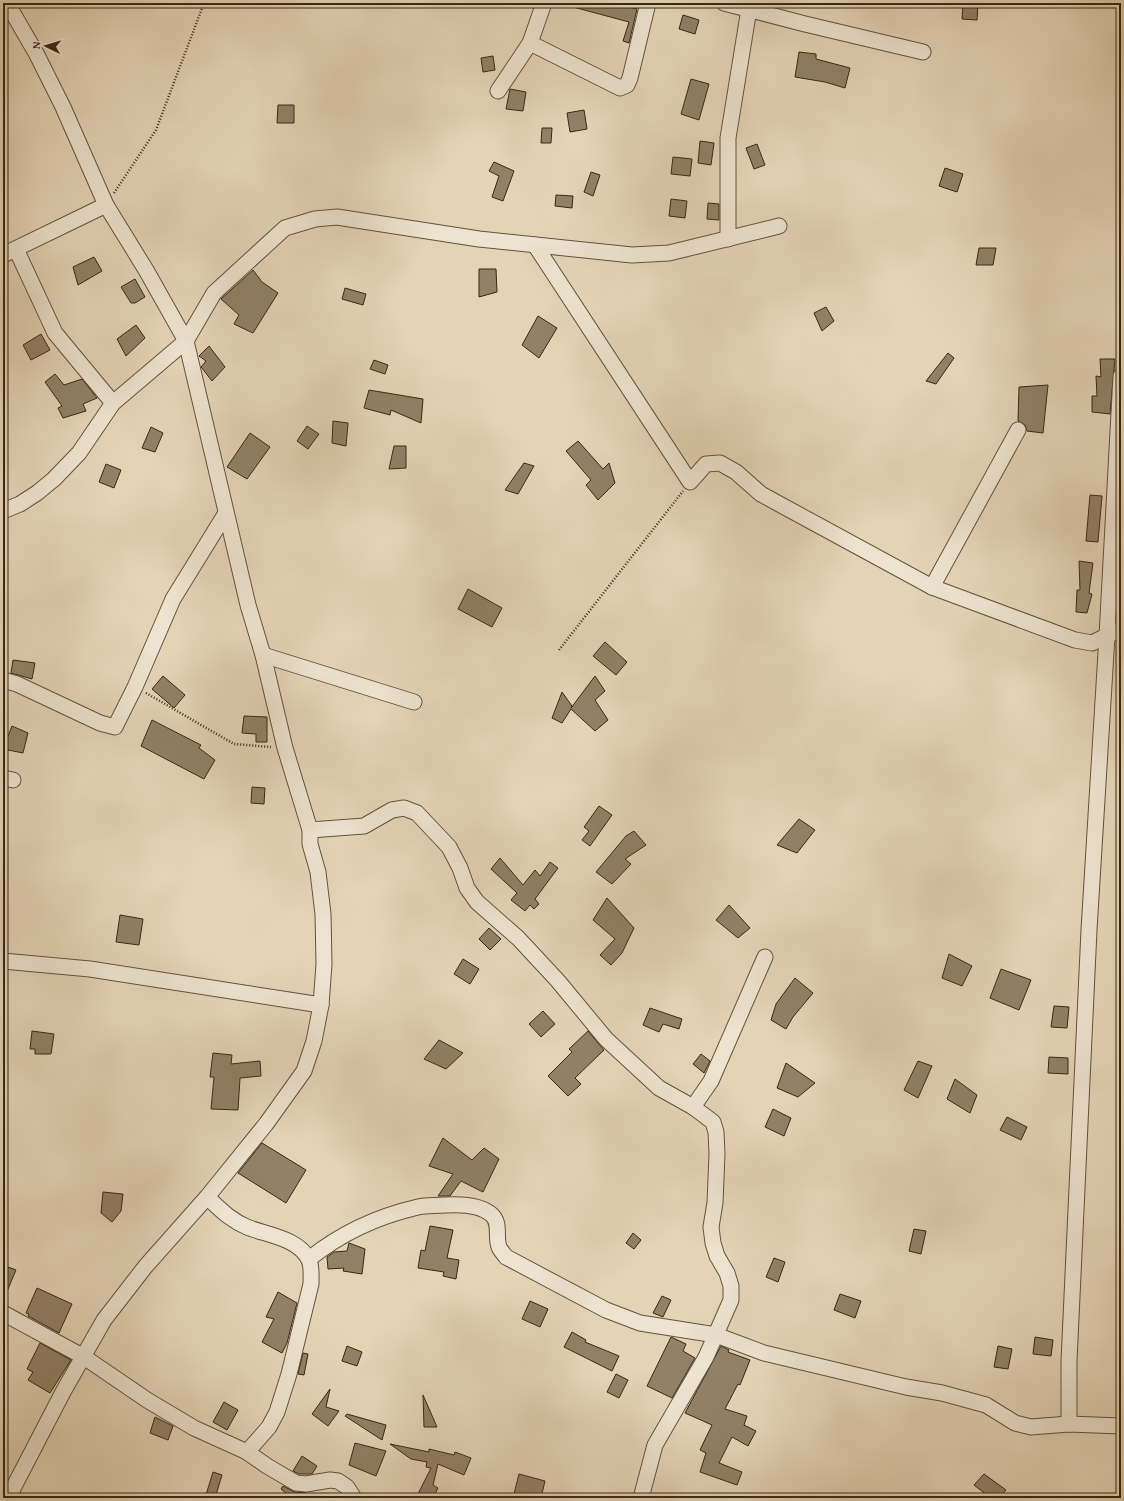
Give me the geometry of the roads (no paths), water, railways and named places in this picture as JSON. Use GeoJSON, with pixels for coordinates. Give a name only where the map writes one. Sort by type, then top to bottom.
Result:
{"type":"FeatureCollection","features":[{"type":"Feature","properties":{"kind":"street"},"geometry":{"type":"LineString","coordinates":[[6,3],[40,60],[106,205],[146,270],[186,341],[248,605],[263,655],[285,748],[310,830],[310,844],[318,872],[322,914],[324,964],[321,1005],[314,1041],[304,1071],[266,1124],[207,1197],[145,1267],[104,1320],[63,1392],[8,1498]]}},
{"type":"Feature","properties":{"kind":"street"},"geometry":{"type":"LineString","coordinates":[[498,91],[530,43],[544,3]]}},
{"type":"Feature","properties":{"kind":"street"},"geometry":{"type":"LineString","coordinates":[[530,43],[620,88],[627,85],[630,78],[648,3]]}},
{"type":"Feature","properties":{"kind":"street"},"geometry":{"type":"LineString","coordinates":[[724,3],[923,52]]}},
{"type":"Feature","properties":{"kind":"street"},"geometry":{"type":"LineString","coordinates":[[728,240],[728,138],[749,9]]}},
{"type":"Feature","properties":{"kind":"street"},"geometry":{"type":"LineString","coordinates":[[106,205],[9,252],[55,333],[113,403]]}},
{"type":"Feature","properties":{"kind":"street"},"geometry":{"type":"LineString","coordinates":[[3,512],[20,504],[37,493],[54,479],[79,453],[113,403],[186,341],[214,293],[285,228],[314,219],[337,217],[479,239],[632,255],[654,255],[728,240],[779,226]]}},
{"type":"Feature","properties":{"kind":"street"},"geometry":{"type":"LineString","coordinates":[[535,245],[690,482],[706,464],[720,463],[736,472],[761,494],[781,506],[932,587],[1075,640],[1092,643],[1121,629]]}},
{"type":"Feature","properties":{"kind":"street"},"geometry":{"type":"LineString","coordinates":[[1069,1424],[1070,1353],[1088,938],[1107,636],[1121,376]]}},
{"type":"Feature","properties":{"kind":"street"},"geometry":{"type":"LineString","coordinates":[[932,587],[1018,430]]}},
{"type":"Feature","properties":{"kind":"street"},"geometry":{"type":"LineString","coordinates":[[3,680],[17,684],[100,723],[115,727],[135,687],[173,599],[226,513]]}},
{"type":"Feature","properties":{"kind":"street"},"geometry":{"type":"LineString","coordinates":[[263,655],[414,702]]}},
{"type":"Feature","properties":{"kind":"street"},"geometry":{"type":"LineString","coordinates":[[310,830],[364,826],[392,810],[404,808],[417,813],[449,847],[460,868],[467,888],[477,902],[518,938],[558,981],[606,1039],[659,1088],[693,1107],[713,1122],[716,1132],[717,1154],[715,1203],[712,1227],[713,1243],[717,1256],[727,1273],[731,1286],[731,1300],[706,1357],[655,1446],[641,1498]]}},
{"type":"Feature","properties":{"kind":"street"},"geometry":{"type":"LineString","coordinates":[[693,1107],[714,1076],[765,958]]}},
{"type":"Feature","properties":{"kind":"street"},"geometry":{"type":"LineString","coordinates":[[3,961],[90,969],[321,1005]]}},
{"type":"Feature","properties":{"kind":"street"},"geometry":{"type":"LineString","coordinates":[[207,1197],[227,1217],[247,1227],[268,1234],[297,1247],[309,1259],[311,1269],[310,1284],[283,1396],[274,1419],[247,1452]]}},
{"type":"Feature","properties":{"kind":"street"},"geometry":{"type":"LineString","coordinates":[[309,1259],[325,1246],[352,1231],[401,1212],[420,1206],[457,1204],[467,1205],[481,1209],[492,1215],[498,1224],[499,1247],[506,1256],[606,1310],[640,1323],[716,1335],[764,1353],[906,1387],[942,1393],[986,1405],[1015,1423],[1026,1426],[1031,1427],[1069,1424],[1121,1426]]}},
{"type":"Feature","properties":{"kind":"street"},"geometry":{"type":"LineString","coordinates":[[3,1313],[84,1357],[147,1400],[194,1428],[247,1452],[271,1469],[296,1482],[306,1484],[330,1480],[338,1481],[347,1487],[354,1498]]}}]}
